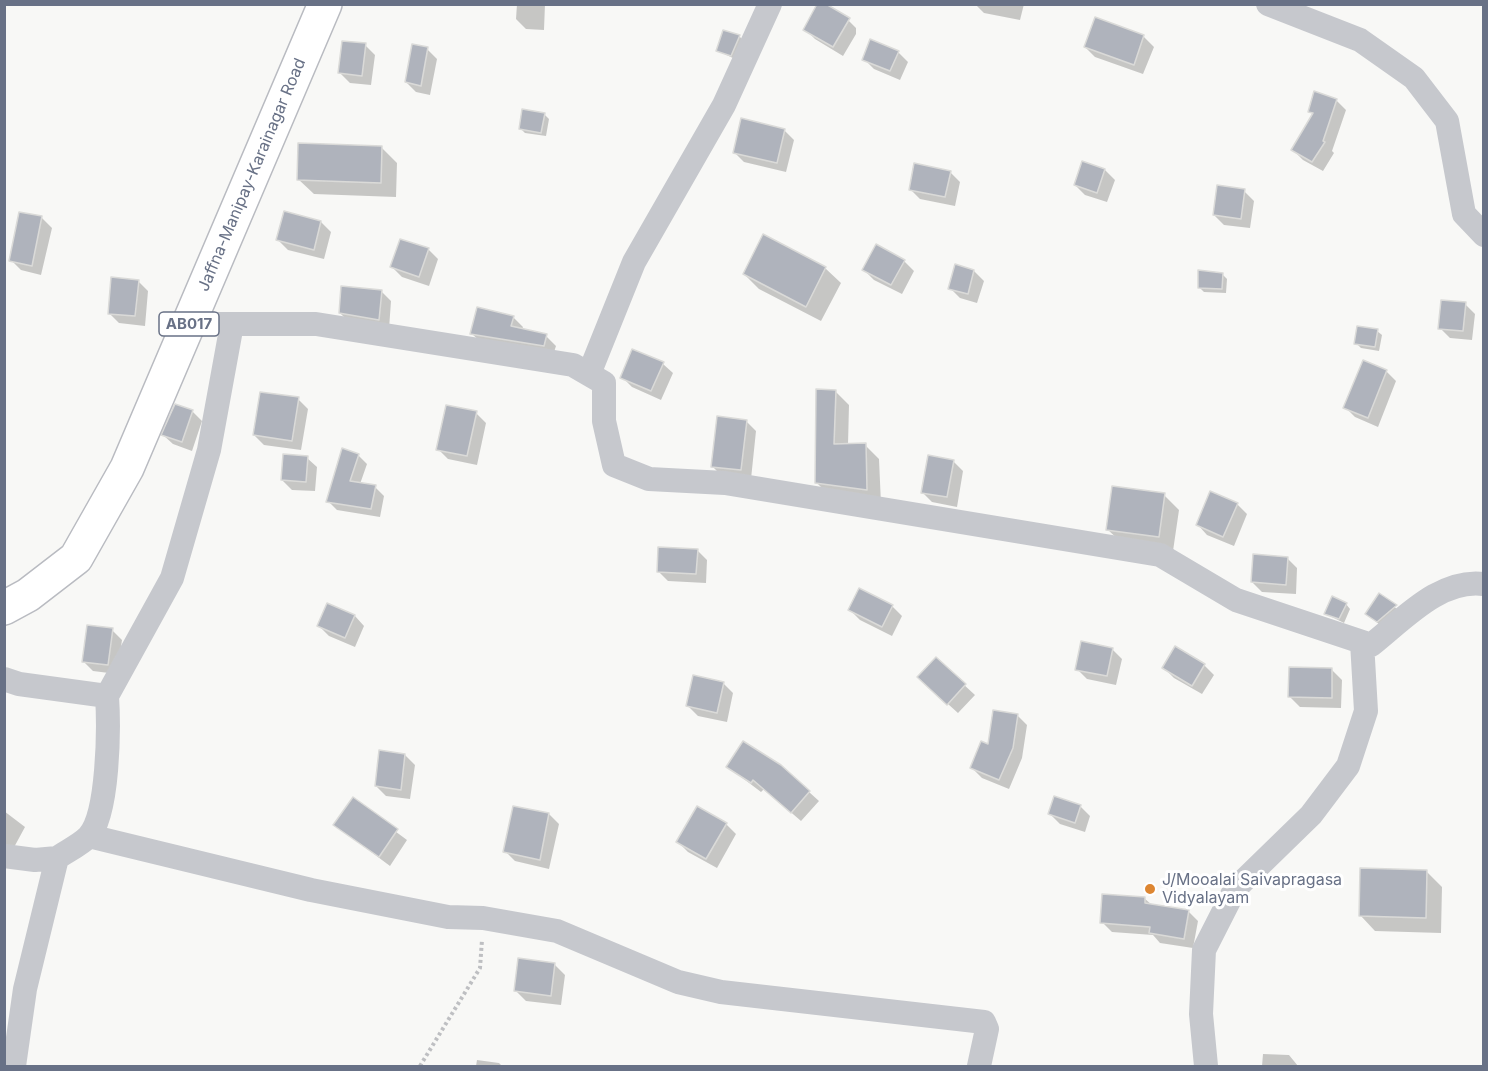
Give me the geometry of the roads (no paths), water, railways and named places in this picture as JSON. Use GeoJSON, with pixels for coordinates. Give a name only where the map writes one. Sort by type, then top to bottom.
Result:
{"type":"FeatureCollection","features":[{"type":"Feature","properties":{"kind":"main road","name":"Jaffna-Manipay-Karainagar Road"},"geometry":{"type":"LineString","coordinates":[[4,608],[28,595],[76,558],[127,468],[325,4]]}},
{"type":"Feature","properties":{"kind":"street"},"geometry":{"type":"LineString","coordinates":[[589,374],[634,262],[724,105],[770,4]]}},
{"type":"Feature","properties":{"kind":"street"},"geometry":{"type":"LineString","coordinates":[[1268,4],[1360,40],[1414,78],[1446,121],[1464,214],[1484,235]]}},
{"type":"Feature","properties":{"kind":"street"},"geometry":{"type":"LineString","coordinates":[[189,324],[316,324],[573,365],[604,383],[604,421],[614,465],[649,479],[725,483],[1160,555],[1236,600],[1371,645],[1437,593],[1472,583],[1484,584]]}},
{"type":"Feature","properties":{"kind":"street"},"geometry":{"type":"LineString","coordinates":[[4,856],[35,860],[57,858],[89,836],[100,810],[110,734],[107,696],[172,579],[209,450],[232,324]]}},
{"type":"Feature","properties":{"kind":"street"},"geometry":{"type":"LineString","coordinates":[[1206,1066],[1201,1014],[1204,950],[1235,889],[1311,815],[1348,766],[1366,711],[1362,642]]}},
{"type":"Feature","properties":{"kind":"street"},"geometry":{"type":"LineString","coordinates":[[4,679],[19,684],[107,696]]}},
{"type":"Feature","properties":{"kind":"street"},"geometry":{"type":"LineString","coordinates":[[89,836],[322,892],[448,917],[483,918],[557,931],[678,982],[721,992],[984,1022],[987,1029],[979,1066]]}},
{"type":"Feature","properties":{"kind":"street"},"geometry":{"type":"LineString","coordinates":[[14,1066],[25,989],[57,858]]}},
{"type":"Feature","properties":{"kind":"place","name":"J/Mooalai Saivapragasa Vidyalayam"},"geometry":{"type":"Point","coordinates":[1150,889]}}]}
